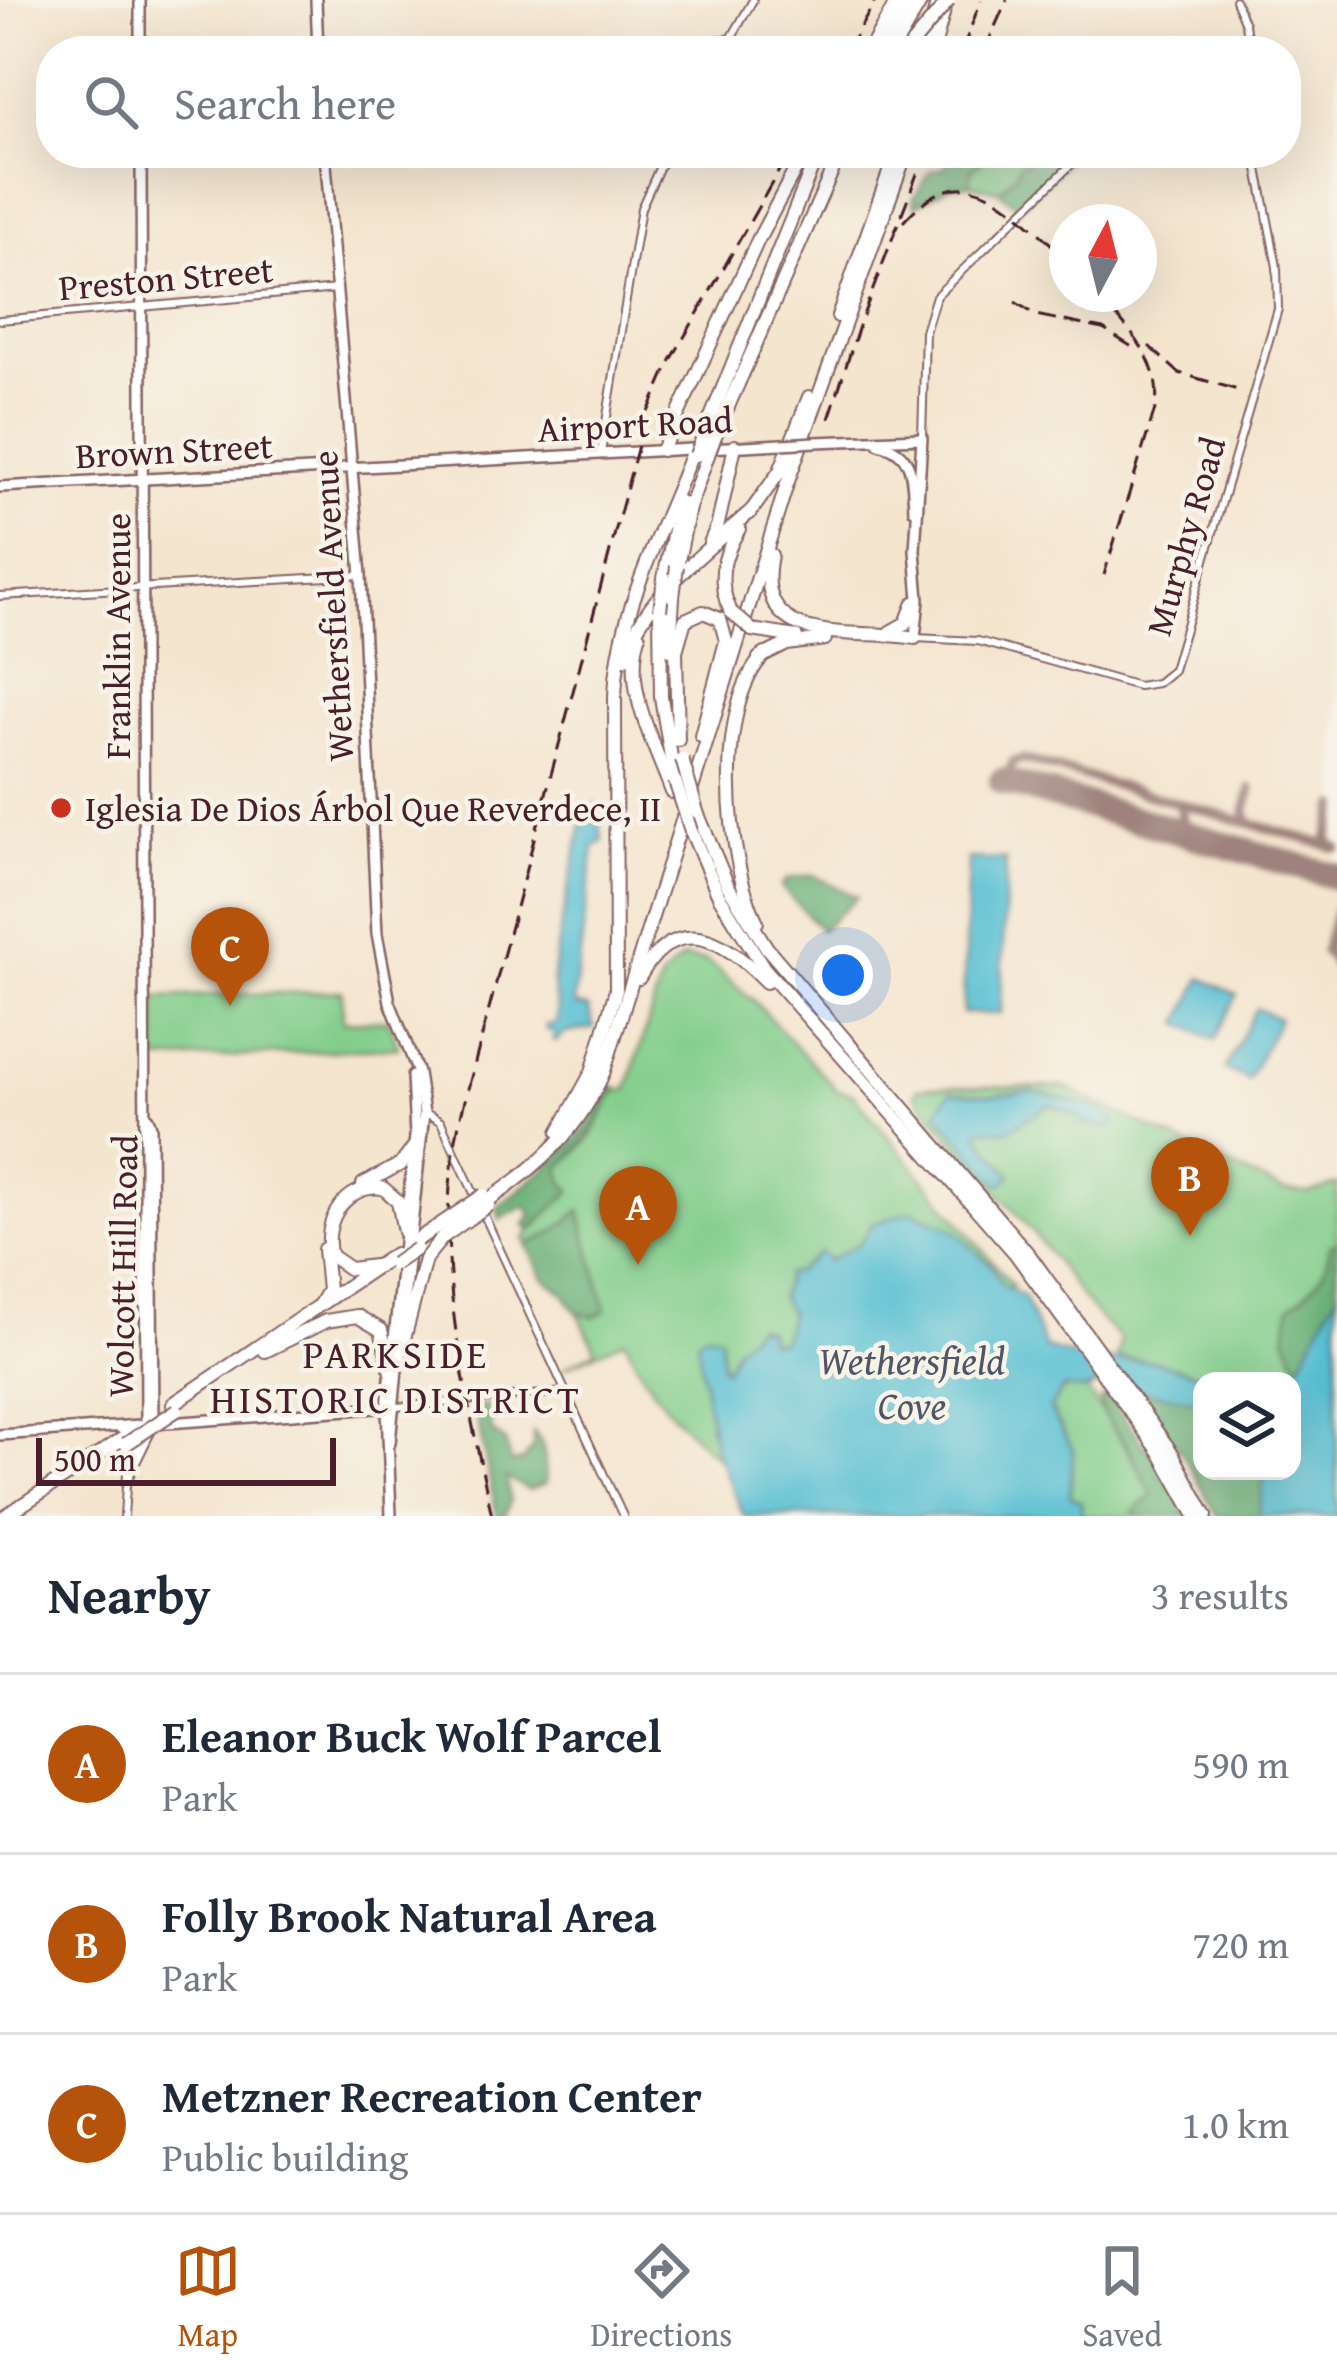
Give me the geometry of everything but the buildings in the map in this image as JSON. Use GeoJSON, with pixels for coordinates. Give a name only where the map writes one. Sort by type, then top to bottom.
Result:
{"type":"FeatureCollection","features":[{"type":"Feature","properties":{"kind":"highway"},"geometry":{"type":"LineString","coordinates":[[876,36],[898,0]]}},
{"type":"Feature","properties":{"kind":"highway"},"geometry":{"type":"LineString","coordinates":[[889,36],[909,0]]}},
{"type":"Feature","properties":{"kind":"highway"},"geometry":{"type":"LineString","coordinates":[[901,36],[922,0]]}},
{"type":"Feature","properties":{"kind":"highway"},"geometry":{"type":"LineString","coordinates":[[929,36],[946,0]]}},
{"type":"Feature","properties":{"kind":"highway"},"geometry":{"type":"LineString","coordinates":[[929,36],[946,0]]}},
{"type":"Feature","properties":{"kind":"highway"},"geometry":{"type":"LineString","coordinates":[[662,450],[758,240],[797,168]]}},
{"type":"Feature","properties":{"kind":"highway"},"geometry":{"type":"LineString","coordinates":[[706,437],[764,287],[822,168]]}},
{"type":"Feature","properties":{"kind":"highway"},"geometry":{"type":"LineString","coordinates":[[559,1132],[596,1063],[616,990],[615,682],[624,626],[706,437],[802,235],[824,168]]}},
{"type":"Feature","properties":{"kind":"highway"},"geometry":{"type":"LineString","coordinates":[[891,168],[780,471],[728,548],[722,592],[731,612],[752,630],[771,636],[915,638]]}},
{"type":"Feature","properties":{"kind":"highway"},"geometry":{"type":"LineString","coordinates":[[486,1200],[559,1132],[599,1066],[796,455],[901,168]]}},
{"type":"Feature","properties":{"kind":"highway"},"geometry":{"type":"LineString","coordinates":[[5,1516],[177,1412],[412,1240],[440,1232],[512,1185],[552,1151],[578,1120],[602,1076],[618,1029],[809,397]]}},
{"type":"Feature","properties":{"kind":"highway"},"geometry":{"type":"LineString","coordinates":[[697,560],[718,524],[735,446]]}},
{"type":"Feature","properties":{"kind":"highway"},"geometry":{"type":"LineString","coordinates":[[674,787],[660,687],[661,610],[676,566],[698,455]]}},
{"type":"Feature","properties":{"kind":"highway"},"geometry":{"type":"LineString","coordinates":[[698,455],[677,511],[669,586],[670,672],[678,740],[697,812],[735,898],[798,987],[1008,1228],[1126,1397],[1180,1465],[1206,1516]]}},
{"type":"Feature","properties":{"kind":"highway"},"geometry":{"type":"LineString","coordinates":[[796,455],[769,568],[774,600],[790,620],[810,631],[915,638]]}},
{"type":"Feature","properties":{"kind":"highway"},"geometry":{"type":"LineString","coordinates":[[615,744],[618,687],[626,651],[650,606],[752,510]]}},
{"type":"Feature","properties":{"kind":"highway"},"geometry":{"type":"LineString","coordinates":[[669,586],[643,626],[634,670],[638,697],[716,890],[746,941],[816,1029],[1005,1240],[1090,1347]]}},
{"type":"Feature","properties":{"kind":"highway"},"geometry":{"type":"LineString","coordinates":[[877,634],[902,627],[915,603]]}},
{"type":"Feature","properties":{"kind":"highway"},"geometry":{"type":"LineString","coordinates":[[678,740],[678,637],[686,619],[707,613],[722,622],[726,636],[703,744]]}},
{"type":"Feature","properties":{"kind":"highway"},"geometry":{"type":"LineString","coordinates":[[703,744],[748,667],[792,642],[827,639]]}},
{"type":"Feature","properties":{"kind":"highway"},"geometry":{"type":"LineString","coordinates":[[765,654],[744,681],[736,709],[733,839],[740,880],[753,915],[798,987]]}},
{"type":"Feature","properties":{"kind":"highway"},"geometry":{"type":"LineString","coordinates":[[618,1029],[652,958],[675,940],[696,937],[716,941],[736,953],[816,1029]]}},
{"type":"Feature","properties":{"kind":"highway"},"geometry":{"type":"LineString","coordinates":[[318,1306],[328,1290],[324,1236],[334,1207],[351,1191],[401,1164],[417,1143]]}},
{"type":"Feature","properties":{"kind":"highway"},"geometry":{"type":"LineString","coordinates":[[390,1260],[353,1269],[335,1261],[328,1239],[338,1209],[361,1190],[381,1188],[397,1199],[412,1240]]}},
{"type":"Feature","properties":{"kind":"highway"},"geometry":{"type":"LineString","coordinates":[[394,1365],[425,1259],[440,1232]]}},
{"type":"Feature","properties":{"kind":"highway"},"geometry":{"type":"LineString","coordinates":[[177,1412],[295,1329],[318,1306],[390,1260]]}},
{"type":"Feature","properties":{"kind":"highway"},"geometry":{"type":"LineString","coordinates":[[295,1329],[339,1317],[365,1318],[382,1333],[394,1365]]}},
{"type":"Feature","properties":{"kind":"highway"},"geometry":{"type":"LineString","coordinates":[[1126,1397],[1196,1516]]}},
{"type":"Feature","properties":{"kind":"highway"},"geometry":{"type":"LineString","coordinates":[[18,1516],[126,1440]]}},
{"type":"Feature","properties":{"kind":"main road"},"geometry":{"type":"LineString","coordinates":[[140,0],[140,36]]}},
{"type":"Feature","properties":{"kind":"main road"},"geometry":{"type":"LineString","coordinates":[[316,0],[317,36]]}},
{"type":"Feature","properties":{"kind":"main road","name":"Franklin Avenue"},"geometry":{"type":"LineString","coordinates":[[141,168],[148,1118]]}},
{"type":"Feature","properties":{"kind":"main road","name":"Wethersfield Avenue"},"geometry":{"type":"LineString","coordinates":[[326,168],[361,574],[376,928],[387,991],[408,1053],[420,1113],[417,1143]]}},
{"type":"Feature","properties":{"kind":"main road"},"geometry":{"type":"LineString","coordinates":[[915,638],[922,438]]}},
{"type":"Feature","properties":{"kind":"main road","name":"Airport Road"},"geometry":{"type":"LineString","coordinates":[[352,467],[922,438]]}},
{"type":"Feature","properties":{"kind":"main road"},"geometry":{"type":"LineString","coordinates":[[868,440],[895,448],[909,462],[918,532]]}},
{"type":"Feature","properties":{"kind":"main road","name":"Brown Street"},"geometry":{"type":"LineString","coordinates":[[0,487],[352,467]]}},
{"type":"Feature","properties":{"kind":"main road","name":"Wolcott Hill Road"},"geometry":{"type":"LineString","coordinates":[[148,1118],[153,1399],[149,1425]]}},
{"type":"Feature","properties":{"kind":"main road","name":"Wolcott Hill Road"},"geometry":{"type":"LineString","coordinates":[[148,1118],[149,1425]]}},
{"type":"Feature","properties":{"kind":"main road"},"geometry":{"type":"LineString","coordinates":[[394,1365],[412,1240],[417,1143]]}},
{"type":"Feature","properties":{"kind":"main road"},"geometry":{"type":"LineString","coordinates":[[392,1516],[391,1407],[417,1143]]}},
{"type":"Feature","properties":{"kind":"main road"},"geometry":{"type":"LineString","coordinates":[[153,1399],[177,1412]]}},
{"type":"Feature","properties":{"kind":"main road"},"geometry":{"type":"LineString","coordinates":[[0,1435],[126,1440],[177,1412],[391,1407]]}},
{"type":"Feature","properties":{"kind":"street"},"geometry":{"type":"LineString","coordinates":[[732,36],[753,0]]}},
{"type":"Feature","properties":{"kind":"street"},"geometry":{"type":"LineString","coordinates":[[1235,0],[1248,36]]}},
{"type":"Feature","properties":{"kind":"street"},"geometry":{"type":"LineString","coordinates":[[601,453],[641,208],[659,168]]}},
{"type":"Feature","properties":{"kind":"street"},"geometry":{"type":"LineString","coordinates":[[922,438],[924,346],[930,307],[946,285],[1067,168]]}},
{"type":"Feature","properties":{"kind":"street","name":"Murphy Road"},"geometry":{"type":"LineString","coordinates":[[915,638],[978,641],[1135,686],[1157,683],[1173,670],[1278,309],[1278,275],[1258,168]]}},
{"type":"Feature","properties":{"kind":"street","name":"Preston Street"},"geometry":{"type":"LineString","coordinates":[[0,320],[337,289]]}},
{"type":"Feature","properties":{"kind":"street"},"geometry":{"type":"LineString","coordinates":[[0,596],[361,574]]}},
{"type":"Feature","properties":{"kind":"street"},"geometry":{"type":"LineString","coordinates":[[420,1113],[434,1114],[441,1122],[623,1516]]}},
{"type":"Feature","properties":{"kind":"street"},"geometry":{"type":"LineString","coordinates":[[391,1407],[565,1392]]}},
{"type":"Feature","properties":{"kind":"street","name":"Wolcott Hill Road"},"geometry":{"type":"LineString","coordinates":[[133,1466],[126,1440],[149,1425]]}},
{"type":"Feature","properties":{"kind":"street","name":"Wolcott Hill Road"},"geometry":{"type":"LineString","coordinates":[[124,1516],[126,1482],[149,1425]]}},
{"type":"Feature","properties":{"kind":"green space"},"geometry":{"type":"Polygon","coordinates":[[[973,168],[970,184],[950,186],[915,206],[913,199],[931,171],[973,168]]]}},
{"type":"Feature","properties":{"kind":"green space"},"geometry":{"type":"Polygon","coordinates":[[[1018,168],[1060,168],[1019,208],[999,191],[1018,168]]]}},
{"type":"Feature","properties":{"kind":"green space"},"geometry":{"type":"Polygon","coordinates":[[[1021,168],[999,191],[970,184],[971,170],[1021,168]]]}},
{"type":"Feature","properties":{"kind":"green space"},"geometry":{"type":"Polygon","coordinates":[[[813,875],[857,897],[821,930],[781,887],[787,879],[813,875]]]}},
{"type":"Feature","properties":{"kind":"green space"},"geometry":{"type":"Polygon","coordinates":[[[683,958],[707,961],[753,1000],[837,1090],[853,1094],[1013,1286],[1003,1287],[965,1242],[914,1211],[872,1224],[860,1243],[832,1261],[819,1253],[787,1274],[780,1297],[790,1313],[783,1340],[770,1342],[767,1330],[757,1326],[723,1369],[716,1334],[703,1333],[697,1340],[710,1406],[709,1426],[721,1461],[666,1406],[625,1340],[563,1368],[596,1351],[553,1259],[579,1212],[551,1234],[527,1245],[525,1238],[570,1190],[560,1168],[589,1140],[615,1091],[627,1090],[662,977],[683,958]]]}},
{"type":"Feature","properties":{"kind":"green space"},"geometry":{"type":"Polygon","coordinates":[[[342,991],[343,1022],[389,1020],[398,1047],[157,1061],[156,997],[342,991]]]}},
{"type":"Feature","properties":{"kind":"green space"},"geometry":{"type":"Polygon","coordinates":[[[606,1085],[617,1088],[592,1130],[560,1168],[571,1190],[568,1194],[530,1230],[525,1224],[533,1215],[525,1206],[500,1219],[497,1207],[545,1169],[592,1119],[606,1085]]]}},
{"type":"Feature","properties":{"kind":"green space"},"geometry":{"type":"Polygon","coordinates":[[[1063,1087],[1284,1191],[1310,1193],[1337,1184],[1337,1293],[1297,1372],[1193,1373],[1155,1361],[1117,1358],[1120,1340],[943,1129],[915,1094],[917,1089],[1063,1087]]]}},
{"type":"Feature","properties":{"kind":"green space"},"geometry":{"type":"Polygon","coordinates":[[[580,1211],[606,1310],[594,1317],[577,1313],[544,1278],[527,1245],[551,1234],[580,1211]]]}},
{"type":"Feature","properties":{"kind":"green space"},"geometry":{"type":"Polygon","coordinates":[[[1337,1242],[1337,1293],[1299,1369],[1286,1335],[1290,1306],[1318,1280],[1330,1246],[1337,1242]]]}},
{"type":"Feature","properties":{"kind":"green space"},"geometry":{"type":"Polygon","coordinates":[[[1069,1385],[1085,1387],[1165,1506],[1124,1516],[1081,1516],[1081,1503],[1070,1496],[1073,1450],[1050,1407],[1069,1385]]]}},
{"type":"Feature","properties":{"kind":"green space"},"geometry":{"type":"Polygon","coordinates":[[[1148,1390],[1193,1400],[1193,1471],[1148,1406],[1148,1390]]]}},
{"type":"Feature","properties":{"kind":"green space"},"geometry":{"type":"Polygon","coordinates":[[[1107,1395],[1156,1459],[1188,1516],[1136,1516],[1135,1510],[1153,1495],[1126,1443],[1105,1416],[1100,1400],[1107,1395]]]}},
{"type":"Feature","properties":{"kind":"green space"},"geometry":{"type":"Polygon","coordinates":[[[487,1404],[492,1432],[505,1441],[511,1463],[523,1461],[533,1448],[533,1432],[544,1456],[546,1483],[529,1490],[506,1478],[510,1501],[505,1516],[497,1516],[475,1408],[487,1404]]]}},
{"type":"Feature","properties":{"kind":"green space"},"geometry":{"type":"Polygon","coordinates":[[[1198,1480],[1264,1480],[1259,1516],[1217,1516],[1198,1480]]]}},
{"type":"Feature","properties":{"kind":"water"},"geometry":{"type":"Polygon","coordinates":[[[595,806],[603,841],[594,847],[574,1000],[576,1006],[588,1008],[594,1028],[565,1033],[553,1041],[554,1032],[546,1030],[546,1025],[556,1024],[557,1018],[553,983],[559,938],[582,824],[591,819],[595,806]]]}},
{"type":"Feature","properties":{"kind":"water"},"geometry":{"type":"Polygon","coordinates":[[[968,859],[1006,860],[1001,1014],[963,1013],[968,859]]]}},
{"type":"Feature","properties":{"kind":"water"},"geometry":{"type":"Polygon","coordinates":[[[1202,978],[1237,995],[1215,1040],[1180,1023],[1202,978]]]}},
{"type":"Feature","properties":{"kind":"water"},"geometry":{"type":"Polygon","coordinates":[[[1256,1008],[1279,1019],[1248,1080],[1225,1069],[1256,1008]]]}},
{"type":"Feature","properties":{"kind":"water"},"geometry":{"type":"Polygon","coordinates":[[[1034,1091],[1090,1106],[1115,1122],[1110,1128],[1084,1124],[1075,1114],[1050,1105],[1008,1130],[980,1129],[979,1135],[1011,1175],[998,1184],[937,1113],[950,1092],[1034,1091]]]}},
{"type":"Feature","properties":{"kind":"water","name":"Wethersfield Cove"},"geometry":{"type":"Polygon","coordinates":[[[911,1211],[954,1230],[992,1266],[1003,1286],[1024,1297],[1045,1348],[1088,1360],[1155,1361],[1193,1373],[1193,1400],[1102,1383],[1085,1390],[1063,1388],[1050,1409],[1073,1450],[1070,1496],[1081,1502],[1081,1516],[744,1516],[714,1446],[697,1340],[703,1333],[720,1336],[725,1369],[736,1347],[757,1326],[767,1330],[770,1342],[782,1341],[790,1313],[780,1297],[787,1274],[795,1273],[820,1252],[828,1261],[860,1243],[872,1224],[911,1211]]]}},
{"type":"Feature","properties":{"kind":"water"},"geometry":{"type":"Polygon","coordinates":[[[1337,1293],[1337,1516],[1259,1516],[1264,1480],[1301,1480],[1301,1372],[1296,1372],[1337,1293]]]}},
{"type":"Feature","properties":{"kind":"taxiway"},"geometry":{"type":"LineString","coordinates":[[1005,782],[1013,762],[1023,759],[1337,848]]}},
{"type":"Feature","properties":{"kind":"taxiway"},"geometry":{"type":"LineString","coordinates":[[1250,823],[1245,812],[1251,789]]}},
{"type":"Feature","properties":{"kind":"taxiway"},"geometry":{"type":"LineString","coordinates":[[1179,804],[1184,826],[1192,836]]}},
{"type":"Feature","properties":{"kind":"taxiway"},"geometry":{"type":"LineString","coordinates":[[1332,847],[1328,838],[1337,806]]}},
{"type":"Feature","properties":{"kind":"taxiway"},"geometry":{"type":"LineString","coordinates":[[1165,828],[1183,818]]}},
{"type":"Feature","properties":{"kind":"taxiway"},"geometry":{"type":"LineString","coordinates":[[1337,908],[1325,951],[1337,968]]}},
{"type":"Feature","properties":{"kind":"runway"},"geometry":{"type":"LineString","coordinates":[[1002,781],[1337,877]]}},
{"type":"Feature","properties":{"kind":"railway"},"geometry":{"type":"LineString","coordinates":[[856,36],[876,0]]}},
{"type":"Feature","properties":{"kind":"railway"},"geometry":{"type":"LineString","coordinates":[[968,36],[981,0]]}},
{"type":"Feature","properties":{"kind":"railway"},"geometry":{"type":"LineString","coordinates":[[991,36],[1007,0]]}},
{"type":"Feature","properties":{"kind":"railway"},"geometry":{"type":"LineString","coordinates":[[492,1516],[454,1321],[448,1223],[459,1123],[645,419],[670,362],[780,168]]}},
{"type":"Feature","properties":{"kind":"railway"},"geometry":{"type":"LineString","coordinates":[[829,419],[919,168]]}},
{"type":"Feature","properties":{"kind":"railway"},"geometry":{"type":"LineString","coordinates":[[903,222],[927,200],[949,189],[970,188],[1009,207],[1049,242]]}},
{"type":"Feature","properties":{"kind":"railway"},"geometry":{"type":"LineString","coordinates":[[1015,302],[1036,315],[1103,329],[1134,348]]}},
{"type":"Feature","properties":{"kind":"railway"},"geometry":{"type":"LineString","coordinates":[[1104,575],[1156,406],[1148,358],[1112,312]]}},
{"type":"Feature","properties":{"kind":"railway"},"geometry":{"type":"LineString","coordinates":[[1149,346],[1179,373],[1238,390]]}},
{"type":"Feature","properties":{"kind":"place","name":"Iglesia De Dios Árbol Que Reverdece, II"},"geometry":{"type":"Point","coordinates":[61,808]}},
{"type":"Feature","properties":{"kind":"place","name":"Metzner Recreation Center"},"geometry":{"type":"Point","coordinates":[230,1006]}},
{"type":"Feature","properties":{"kind":"place","name":"Folly Brook Natural Area"},"geometry":{"type":"Point","coordinates":[1190,1236]}},
{"type":"Feature","properties":{"kind":"place","name":"Eleanor Buck Wolf Parcel"},"geometry":{"type":"Point","coordinates":[638,1265]}},
{"type":"Feature","properties":{"kind":"district","name":"PARKSIDE HISTORIC DISTRICT"},"geometry":{"type":"Point","coordinates":[396,1376]}}]}
